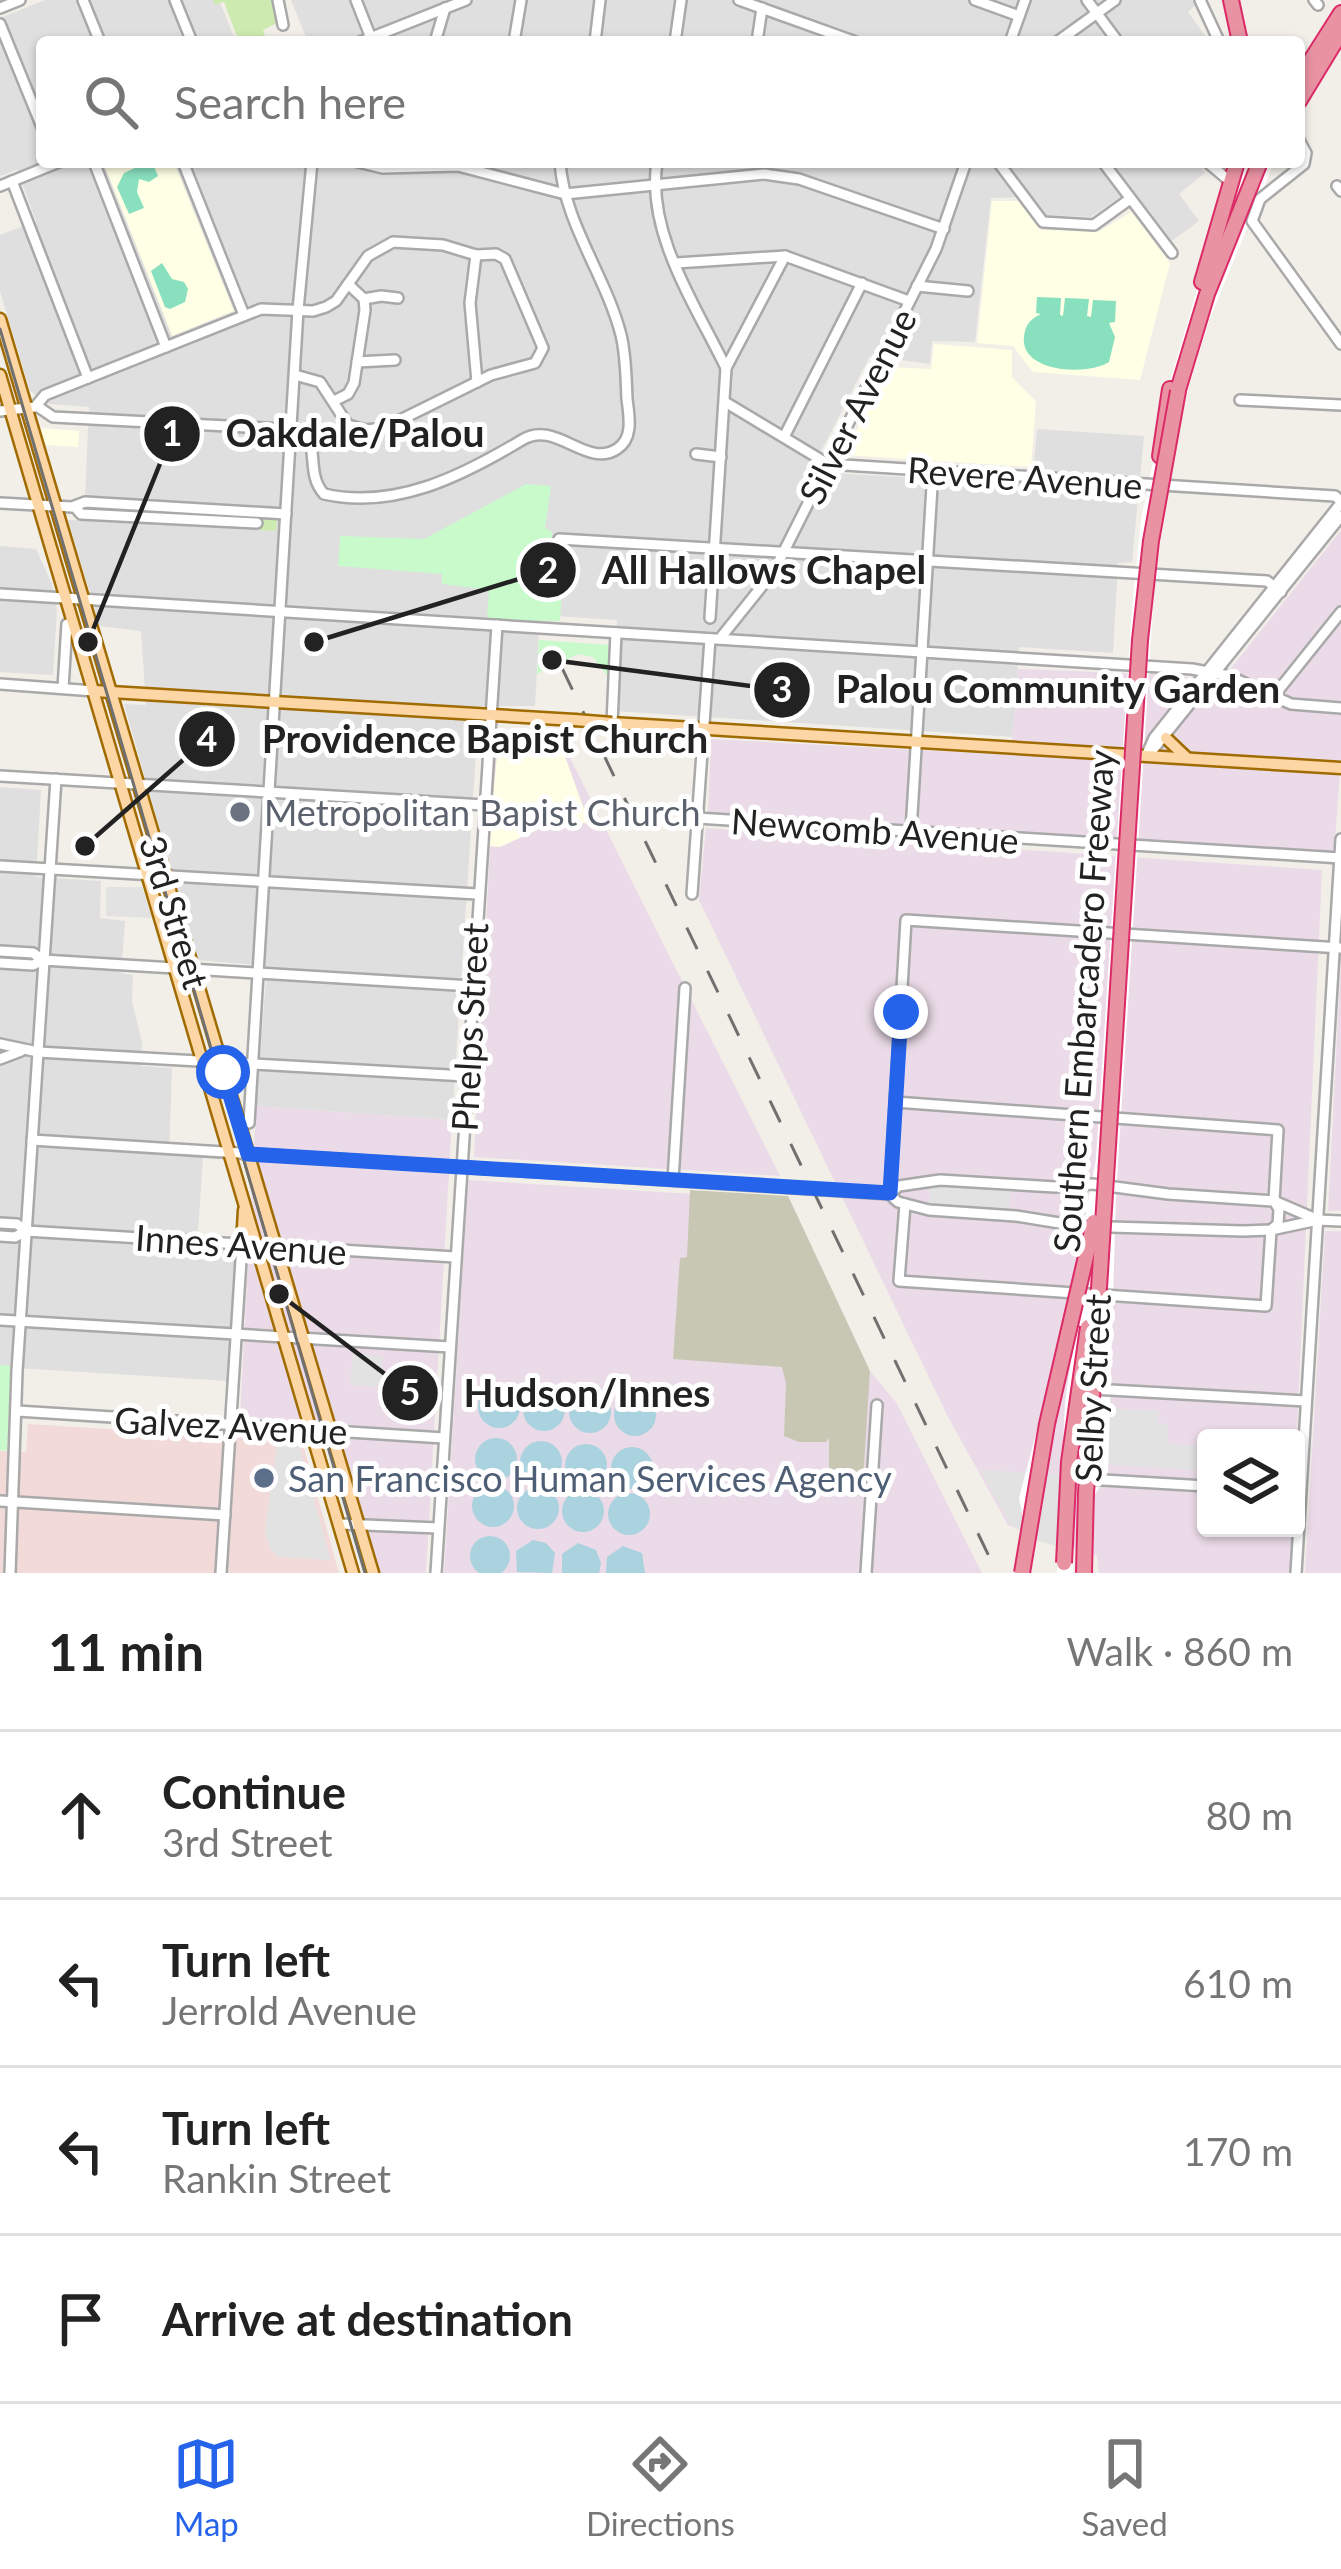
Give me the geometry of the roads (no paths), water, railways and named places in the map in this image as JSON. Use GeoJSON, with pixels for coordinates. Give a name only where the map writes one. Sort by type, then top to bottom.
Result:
{"type":"FeatureCollection","features":[{"type":"Feature","properties":{"kind":"highway"},"geometry":{"type":"LineString","coordinates":[[1233,0],[1240,36]]}},
{"type":"Feature","properties":{"kind":"highway"},"geometry":{"type":"LineString","coordinates":[[1305,70],[1341,13]]}},
{"type":"Feature","properties":{"kind":"highway"},"geometry":{"type":"LineString","coordinates":[[1305,91],[1341,32]]}},
{"type":"Feature","properties":{"kind":"highway"},"geometry":{"type":"LineString","coordinates":[[1158,480],[1172,379],[1237,168]]}},
{"type":"Feature","properties":{"kind":"highway"},"geometry":{"type":"LineString","coordinates":[[1178,391],[1186,345],[1231,206],[1238,168]]}},
{"type":"Feature","properties":{"kind":"highway","name":"Southern Embarcadero Freeway"},"geometry":{"type":"LineString","coordinates":[[1083,1573],[1140,640],[1154,524],[1178,391],[1262,168]]}},
{"type":"Feature","properties":{"kind":"highway","name":"Southern Embarcadero Freeway"},"geometry":{"type":"LineString","coordinates":[[1064,1573],[1069,1462],[1096,1269],[1137,622],[1158,480],[1192,336],[1262,168]]}},
{"type":"Feature","properties":{"kind":"highway"},"geometry":{"type":"LineString","coordinates":[[1022,1573],[1047,1424],[1093,1229],[1103,1157]]}},
{"type":"Feature","properties":{"kind":"main road","name":"3rd Street"},"geometry":{"type":"LineString","coordinates":[[0,320],[32,408],[54,506],[373,1573]]}},
{"type":"Feature","properties":{"kind":"main road","name":"3rd Street"},"geometry":{"type":"LineString","coordinates":[[0,375],[6,411],[150,875],[353,1573]]}},
{"type":"Feature","properties":{"kind":"main road"},"geometry":{"type":"LineString","coordinates":[[94,691],[1341,768]]}},
{"type":"Feature","properties":{"kind":"main road"},"geometry":{"type":"LineString","coordinates":[[1161,736],[1189,759]]}},
{"type":"Feature","properties":{"kind":"main road"},"geometry":{"type":"LineString","coordinates":[[246,1148],[249,1123]]}},
{"type":"Feature","properties":{"kind":"main road"},"geometry":{"type":"LineString","coordinates":[[242,1244],[244,1200]]}},
{"type":"Feature","properties":{"kind":"street"},"geometry":{"type":"LineString","coordinates":[[0,8],[20,0]]}},
{"type":"Feature","properties":{"kind":"street"},"geometry":{"type":"LineString","coordinates":[[83,0],[98,36]]}},
{"type":"Feature","properties":{"kind":"street"},"geometry":{"type":"LineString","coordinates":[[175,0],[190,36]]}},
{"type":"Feature","properties":{"kind":"street"},"geometry":{"type":"LineString","coordinates":[[278,0],[284,25]]}},
{"type":"Feature","properties":{"kind":"street"},"geometry":{"type":"LineString","coordinates":[[356,0],[365,36]]}},
{"type":"Feature","properties":{"kind":"street"},"geometry":{"type":"LineString","coordinates":[[375,36],[466,0]]}},
{"type":"Feature","properties":{"kind":"street"},"geometry":{"type":"LineString","coordinates":[[515,36],[521,0]]}},
{"type":"Feature","properties":{"kind":"street"},"geometry":{"type":"LineString","coordinates":[[596,36],[599,0]]}},
{"type":"Feature","properties":{"kind":"street"},"geometry":{"type":"LineString","coordinates":[[676,36],[681,0]]}},
{"type":"Feature","properties":{"kind":"street"},"geometry":{"type":"LineString","coordinates":[[739,0],[839,36]]}},
{"type":"Feature","properties":{"kind":"street"},"geometry":{"type":"LineString","coordinates":[[975,0],[1019,16]]}},
{"type":"Feature","properties":{"kind":"street"},"geometry":{"type":"LineString","coordinates":[[1013,36],[1024,0]]}},
{"type":"Feature","properties":{"kind":"street"},"geometry":{"type":"LineString","coordinates":[[1088,0],[1114,36]]}},
{"type":"Feature","properties":{"kind":"street"},"geometry":{"type":"LineString","coordinates":[[1066,36],[1115,0]]}},
{"type":"Feature","properties":{"kind":"street"},"geometry":{"type":"LineString","coordinates":[[1200,0],[1217,36]]}},
{"type":"Feature","properties":{"kind":"street"},"geometry":{"type":"LineString","coordinates":[[437,36],[448,5]]}},
{"type":"Feature","properties":{"kind":"street"},"geometry":{"type":"LineString","coordinates":[[758,36],[762,8]]}},
{"type":"Feature","properties":{"kind":"street"},"geometry":{"type":"LineString","coordinates":[[0,25],[36,112]]}},
{"type":"Feature","properties":{"kind":"street"},"geometry":{"type":"LineString","coordinates":[[0,186],[43,168]]}},
{"type":"Feature","properties":{"kind":"street"},"geometry":{"type":"LineString","coordinates":[[96,168],[166,346]]}},
{"type":"Feature","properties":{"kind":"street"},"geometry":{"type":"LineString","coordinates":[[185,168],[244,316]]}},
{"type":"Feature","properties":{"kind":"street"},"geometry":{"type":"LineString","coordinates":[[249,1123],[298,310],[311,168]]}},
{"type":"Feature","properties":{"kind":"street"},"geometry":{"type":"LineString","coordinates":[[473,168],[565,194],[764,174],[799,179],[944,229]]}},
{"type":"Feature","properties":{"kind":"street"},"geometry":{"type":"LineString","coordinates":[[6,411],[32,408],[52,417],[304,430],[309,434],[313,478],[324,494],[379,499],[402,496],[496,458],[533,435],[556,436],[598,454],[623,445],[629,429],[620,332],[565,194],[561,168]]}},
{"type":"Feature","properties":{"kind":"street"},"geometry":{"type":"LineString","coordinates":[[656,168],[656,206],[676,263],[726,368]]}},
{"type":"Feature","properties":{"kind":"street"},"geometry":{"type":"LineString","coordinates":[[736,176],[737,168]]}},
{"type":"Feature","properties":{"kind":"street","name":"Silver Avenue"},"geometry":{"type":"LineString","coordinates":[[722,636],[783,554],[944,229],[964,168]]}},
{"type":"Feature","properties":{"kind":"street"},"geometry":{"type":"LineString","coordinates":[[1002,168],[1043,222],[1094,225],[1130,199]]}},
{"type":"Feature","properties":{"kind":"street"},"geometry":{"type":"LineString","coordinates":[[1107,168],[1172,253]]}},
{"type":"Feature","properties":{"kind":"street"},"geometry":{"type":"LineString","coordinates":[[1214,168],[1226,178]]}},
{"type":"Feature","properties":{"kind":"street"},"geometry":{"type":"LineString","coordinates":[[1301,168],[1260,199],[1253,224],[1341,344]]}},
{"type":"Feature","properties":{"kind":"street"},"geometry":{"type":"LineString","coordinates":[[12,181],[88,378]]}},
{"type":"Feature","properties":{"kind":"street"},"geometry":{"type":"LineString","coordinates":[[32,408],[45,395],[261,309],[326,307],[368,256],[393,242],[443,244],[476,255],[496,254],[508,263],[543,348],[535,363],[477,382],[373,430],[348,425],[320,382],[295,374]]}},
{"type":"Feature","properties":{"kind":"street"},"geometry":{"type":"LineString","coordinates":[[476,255],[470,303],[477,382]]}},
{"type":"Feature","properties":{"kind":"street"},"geometry":{"type":"LineString","coordinates":[[676,263],[785,256],[909,301]]}},
{"type":"Feature","properties":{"kind":"street"},"geometry":{"type":"LineString","coordinates":[[710,618],[726,368],[785,256]]}},
{"type":"Feature","properties":{"kind":"street"},"geometry":{"type":"LineString","coordinates":[[784,437],[862,283]]}},
{"type":"Feature","properties":{"kind":"street"},"geometry":{"type":"LineString","coordinates":[[348,284],[364,299],[398,298]]}},
{"type":"Feature","properties":{"kind":"street"},"geometry":{"type":"LineString","coordinates":[[917,286],[968,291]]}},
{"type":"Feature","properties":{"kind":"street"},"geometry":{"type":"LineString","coordinates":[[334,401],[352,388],[364,299]]}},
{"type":"Feature","properties":{"kind":"street"},"geometry":{"type":"LineString","coordinates":[[357,362],[395,359]]}},
{"type":"Feature","properties":{"kind":"street"},"geometry":{"type":"LineString","coordinates":[[1240,400],[1341,405]]}},
{"type":"Feature","properties":{"kind":"street","name":"Revere Avenue"},"geometry":{"type":"LineString","coordinates":[[725,402],[828,464],[1158,480],[1335,496],[1341,502]]}},
{"type":"Feature","properties":{"kind":"street"},"geometry":{"type":"LineString","coordinates":[[696,454],[722,457]]}},
{"type":"Feature","properties":{"kind":"street"},"geometry":{"type":"LineString","coordinates":[[911,831],[933,470]]}},
{"type":"Feature","properties":{"kind":"street"},"geometry":{"type":"LineString","coordinates":[[1109,1109],[1144,575],[1158,480]]}},
{"type":"Feature","properties":{"kind":"street"},"geometry":{"type":"LineString","coordinates":[[0,503],[75,507],[85,502],[286,514]]}},
{"type":"Feature","properties":{"kind":"street"},"geometry":{"type":"LineString","coordinates":[[1278,589],[1341,502]]}},
{"type":"Feature","properties":{"kind":"street"},"geometry":{"type":"LineString","coordinates":[[75,507],[81,514],[257,524]]}},
{"type":"Feature","properties":{"kind":"street"},"geometry":{"type":"LineString","coordinates":[[1146,756],[1341,516]]}},
{"type":"Feature","properties":{"kind":"street"},"geometry":{"type":"LineString","coordinates":[[559,539],[1267,581],[1278,589]]}},
{"type":"Feature","properties":{"kind":"street"},"geometry":{"type":"LineString","coordinates":[[0,594],[1137,665],[1212,672],[1291,704],[1341,707]]}},
{"type":"Feature","properties":{"kind":"street"},"geometry":{"type":"LineString","coordinates":[[1273,697],[1341,612]]}},
{"type":"Feature","properties":{"kind":"street"},"geometry":{"type":"LineString","coordinates":[[64,688],[67,624]]}},
{"type":"Feature","properties":{"kind":"street","name":"Phelps Street"},"geometry":{"type":"LineString","coordinates":[[436,1573],[496,625]]}},
{"type":"Feature","properties":{"kind":"street"},"geometry":{"type":"LineString","coordinates":[[612,722],[616,633]]}},
{"type":"Feature","properties":{"kind":"street"},"geometry":{"type":"LineString","coordinates":[[692,894],[710,639]]}},
{"type":"Feature","properties":{"kind":"street"},"geometry":{"type":"LineString","coordinates":[[0,684],[94,691]]}},
{"type":"Feature","properties":{"kind":"street"},"geometry":{"type":"LineString","coordinates":[[1134,722],[1143,731],[1161,736]]}},
{"type":"Feature","properties":{"kind":"street"},"geometry":{"type":"LineString","coordinates":[[0,776],[484,805]]}},
{"type":"Feature","properties":{"kind":"street"},"geometry":{"type":"LineString","coordinates":[[10,1573],[26,1231],[56,779]]}},
{"type":"Feature","properties":{"kind":"street","name":"Newcomb Avenue"},"geometry":{"type":"LineString","coordinates":[[697,818],[1340,858]]}},
{"type":"Feature","properties":{"kind":"street"},"geometry":{"type":"LineString","coordinates":[[1304,1429],[1341,839]]}},
{"type":"Feature","properties":{"kind":"street"},"geometry":{"type":"LineString","coordinates":[[0,866],[477,894]]}},
{"type":"Feature","properties":{"kind":"street"},"geometry":{"type":"LineString","coordinates":[[890,1193],[906,920],[1337,947]]}},
{"type":"Feature","properties":{"kind":"street"},"geometry":{"type":"LineString","coordinates":[[0,951],[33,953],[43,960]]}},
{"type":"Feature","properties":{"kind":"street"},"geometry":{"type":"LineString","coordinates":[[0,963],[33,965],[43,960],[472,986]]}},
{"type":"Feature","properties":{"kind":"street"},"geometry":{"type":"LineString","coordinates":[[673,1180],[685,988]]}},
{"type":"Feature","properties":{"kind":"street"},"geometry":{"type":"LineString","coordinates":[[0,1044],[21,1051],[466,1076]]}},
{"type":"Feature","properties":{"kind":"street"},"geometry":{"type":"LineString","coordinates":[[0,1059],[21,1051]]}},
{"type":"Feature","properties":{"kind":"street"},"geometry":{"type":"LineString","coordinates":[[895,1102],[1278,1130],[1274,1201],[1278,1224],[1271,1230],[1266,1306],[898,1282],[914,1184]]}},
{"type":"Feature","properties":{"kind":"street","name":"Selby Street"},"geometry":{"type":"LineString","coordinates":[[1083,1573],[1108,1130]]}},
{"type":"Feature","properties":{"kind":"street"},"geometry":{"type":"LineString","coordinates":[[32,1140],[230,1153],[246,1148],[461,1167],[890,1193],[909,1205],[1102,1228],[1271,1230],[1318,1220],[1341,1221]]}},
{"type":"Feature","properties":{"kind":"street"},"geometry":{"type":"LineString","coordinates":[[890,1193],[899,1186],[940,1180],[1105,1185],[1274,1201],[1318,1220]]}},
{"type":"Feature","properties":{"kind":"street","name":"Innes Avenue"},"geometry":{"type":"LineString","coordinates":[[0,1222],[17,1224],[26,1231]]}},
{"type":"Feature","properties":{"kind":"street","name":"Innes Avenue"},"geometry":{"type":"LineString","coordinates":[[0,1236],[15,1237],[26,1231],[455,1258]]}},
{"type":"Feature","properties":{"kind":"street"},"geometry":{"type":"LineString","coordinates":[[221,1573],[242,1244]]}},
{"type":"Feature","properties":{"kind":"street"},"geometry":{"type":"LineString","coordinates":[[0,1320],[450,1347]]}},
{"type":"Feature","properties":{"kind":"street"},"geometry":{"type":"LineString","coordinates":[[1092,1389],[1306,1401]]}},
{"type":"Feature","properties":{"kind":"street"},"geometry":{"type":"LineString","coordinates":[[866,1573],[877,1405]]}},
{"type":"Feature","properties":{"kind":"street","name":"Galvez Avenue"},"geometry":{"type":"LineString","coordinates":[[17,1411],[444,1438]]}},
{"type":"Feature","properties":{"kind":"street"},"geometry":{"type":"LineString","coordinates":[[1086,1479],[1197,1485]]}},
{"type":"Feature","properties":{"kind":"street"},"geometry":{"type":"LineString","coordinates":[[0,1501],[225,1515]]}},
{"type":"Feature","properties":{"kind":"street"},"geometry":{"type":"LineString","coordinates":[[340,1524],[439,1528]]}},
{"type":"Feature","properties":{"kind":"street"},"geometry":{"type":"LineString","coordinates":[[1296,1573],[1297,1537]]}},
{"type":"Feature","properties":{"kind":"water"},"geometry":{"type":"Polygon","coordinates":[[[499,1386],[514,1392],[520,1407],[514,1422],[499,1428],[484,1422],[478,1407],[484,1392],[499,1386]]]}},
{"type":"Feature","properties":{"kind":"water"},"geometry":{"type":"Polygon","coordinates":[[[544,1389],[559,1395],[565,1410],[559,1425],[544,1431],[529,1425],[523,1410],[529,1395],[544,1389]]]}},
{"type":"Feature","properties":{"kind":"water"},"geometry":{"type":"Polygon","coordinates":[[[590,1391],[605,1397],[611,1412],[605,1427],[590,1433],[575,1427],[569,1412],[575,1397],[590,1391]]]}},
{"type":"Feature","properties":{"kind":"water"},"geometry":{"type":"Polygon","coordinates":[[[635,1394],[650,1400],[656,1415],[650,1430],[635,1436],[620,1430],[614,1415],[620,1400],[635,1394]]]}},
{"type":"Feature","properties":{"kind":"water"},"geometry":{"type":"Polygon","coordinates":[[[496,1438],[511,1444],[517,1459],[511,1474],[496,1480],[481,1474],[475,1459],[481,1444],[496,1438]]]}},
{"type":"Feature","properties":{"kind":"water"},"geometry":{"type":"Polygon","coordinates":[[[541,1441],[556,1447],[562,1462],[556,1477],[541,1483],[526,1477],[520,1462],[526,1447],[541,1441]]]}},
{"type":"Feature","properties":{"kind":"water"},"geometry":{"type":"Polygon","coordinates":[[[586,1444],[601,1450],[607,1465],[601,1480],[586,1486],[571,1480],[565,1465],[571,1450],[586,1444]]]}},
{"type":"Feature","properties":{"kind":"water"},"geometry":{"type":"Polygon","coordinates":[[[632,1447],[647,1453],[653,1468],[647,1483],[632,1489],[617,1483],[611,1468],[617,1453],[632,1447]]]}},
{"type":"Feature","properties":{"kind":"water"},"geometry":{"type":"Polygon","coordinates":[[[493,1485],[508,1491],[514,1506],[508,1521],[493,1527],[478,1521],[472,1506],[478,1491],[493,1485]]]}},
{"type":"Feature","properties":{"kind":"water"},"geometry":{"type":"Polygon","coordinates":[[[538,1487],[553,1493],[559,1508],[553,1523],[538,1529],[523,1523],[517,1508],[523,1493],[538,1487]]]}},
{"type":"Feature","properties":{"kind":"water"},"geometry":{"type":"Polygon","coordinates":[[[583,1490],[598,1496],[604,1511],[598,1526],[583,1532],[568,1526],[562,1511],[568,1496],[583,1490]]]}},
{"type":"Feature","properties":{"kind":"water"},"geometry":{"type":"Polygon","coordinates":[[[629,1493],[644,1499],[650,1514],[644,1529],[629,1535],[614,1529],[608,1514],[614,1499],[629,1493]]]}},
{"type":"Feature","properties":{"kind":"water"},"geometry":{"type":"Polygon","coordinates":[[[482,1538],[498,1538],[508,1548],[508,1564],[500,1573],[480,1573],[472,1564],[472,1548],[482,1538]]]}},
{"type":"Feature","properties":{"kind":"water"},"geometry":{"type":"Polygon","coordinates":[[[533,1540],[546,1543],[555,1553],[552,1573],[517,1572],[516,1551],[533,1540]]]}},
{"type":"Feature","properties":{"kind":"water"},"geometry":{"type":"Polygon","coordinates":[[[578,1543],[596,1550],[599,1573],[562,1573],[562,1554],[578,1543]]]}},
{"type":"Feature","properties":{"kind":"water"},"geometry":{"type":"Polygon","coordinates":[[[623,1546],[642,1553],[645,1573],[606,1573],[607,1557],[623,1546]]]}},
{"type":"Feature","properties":{"kind":"tram line"},"geometry":{"type":"LineString","coordinates":[[0,329],[365,1573]]}},
{"type":"Feature","properties":{"kind":"railway"},"geometry":{"type":"LineString","coordinates":[[562,668],[997,1573]]}},
{"type":"Feature","properties":{"kind":"place","name":"Oakdale/Palou"},"geometry":{"type":"Point","coordinates":[88,642]}},
{"type":"Feature","properties":{"kind":"place","name":"All Hallows Chapel"},"geometry":{"type":"Point","coordinates":[314,642]}},
{"type":"Feature","properties":{"kind":"place","name":"Palou Community Garden"},"geometry":{"type":"Point","coordinates":[552,660]}},
{"type":"Feature","properties":{"kind":"place","name":"Metropolitan Bapist Church"},"geometry":{"type":"Point","coordinates":[240,812]}},
{"type":"Feature","properties":{"kind":"place","name":"Providence Bapist Church"},"geometry":{"type":"Point","coordinates":[85,846]}},
{"type":"Feature","properties":{"kind":"place","name":"Hudson/Innes"},"geometry":{"type":"Point","coordinates":[279,1294]}},
{"type":"Feature","properties":{"kind":"place","name":"San Francisco Human Services Agency"},"geometry":{"type":"Point","coordinates":[264,1478]}}]}
